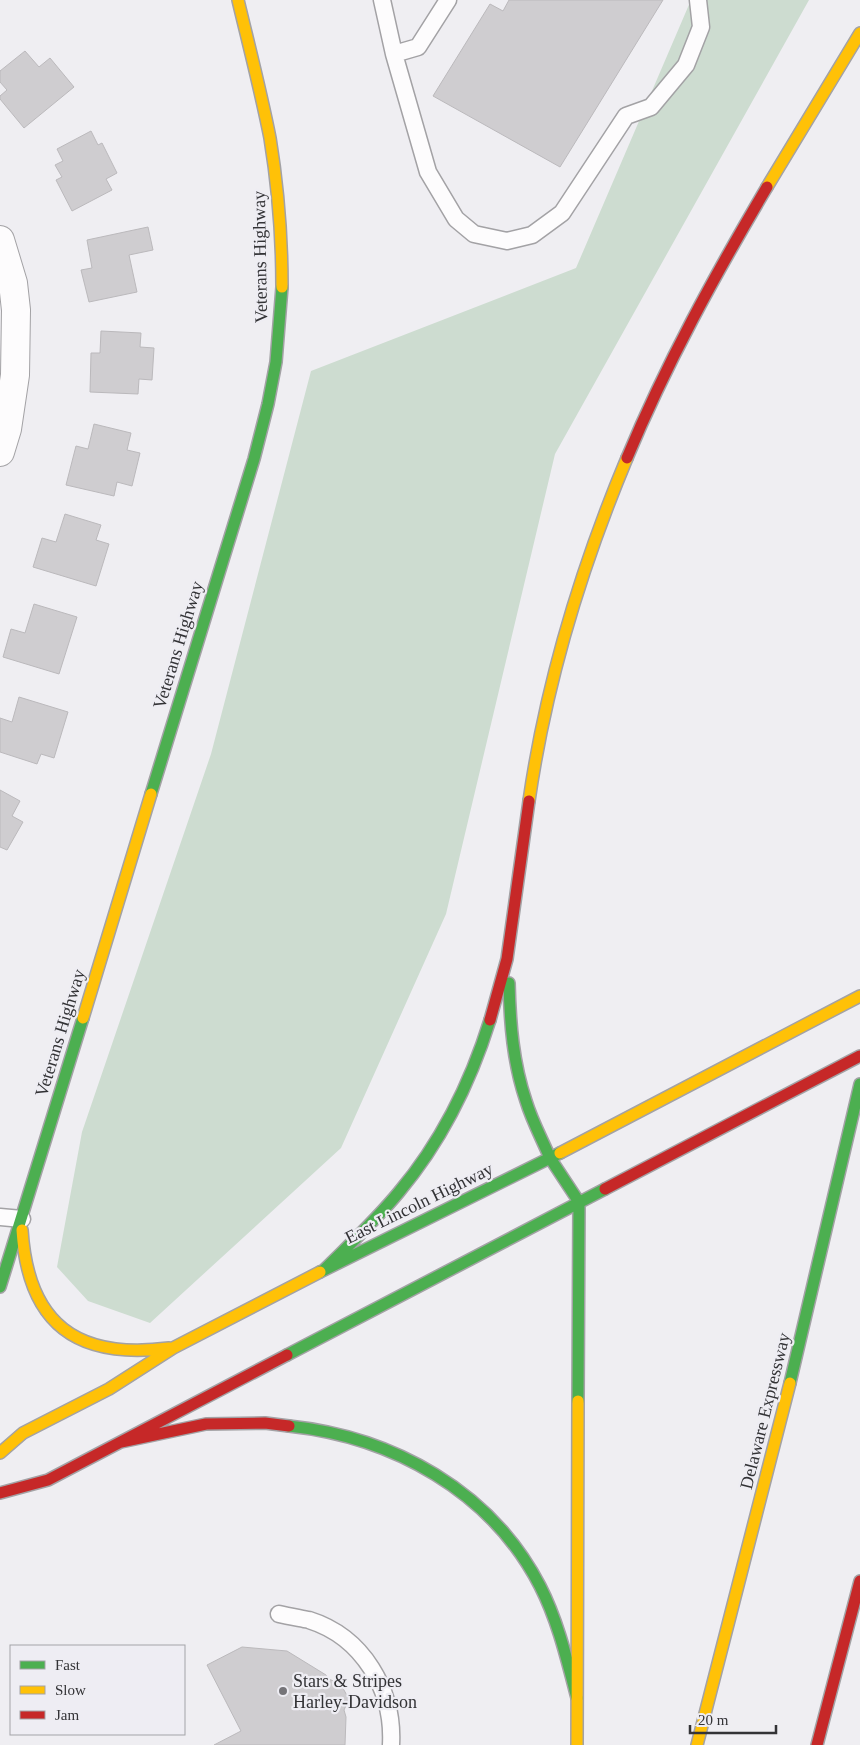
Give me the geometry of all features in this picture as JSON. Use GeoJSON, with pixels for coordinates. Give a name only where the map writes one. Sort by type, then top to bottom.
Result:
{"type":"FeatureCollection","features":[{"type":"Feature","properties":{"kind":"main road","name":"Veterans Highway"},"geometry":{"type":"LineString","coordinates":[[0,1287],[254,459],[278,350],[282,292],[281,235],[276,180],[238,0]]}},
{"type":"Feature","properties":{"kind":"main road"},"geometry":{"type":"LineString","coordinates":[[325,1269],[370,1225],[402,1189],[430,1148],[456,1104],[476,1059],[490,1021],[508,957],[544,714],[564,636],[616,483],[672,358],[714,276],[860,34]]}},
{"type":"Feature","properties":{"kind":"main road"},"geometry":{"type":"LineString","coordinates":[[508,957],[510,1021],[515,1056],[531,1116],[550,1158],[579,1202],[577,1745]]}},
{"type":"Feature","properties":{"kind":"main road","name":"East Lincoln Highway"},"geometry":{"type":"LineString","coordinates":[[0,1453],[23,1433],[109,1389],[173,1348],[325,1269],[550,1158],[860,996]]}},
{"type":"Feature","properties":{"kind":"main road"},"geometry":{"type":"LineString","coordinates":[[0,1493],[48,1480],[860,1056]]}},
{"type":"Feature","properties":{"kind":"main road","name":"Delaware Expressway"},"geometry":{"type":"LineString","coordinates":[[697,1745],[746,1564],[813,1293],[860,1084]]}},
{"type":"Feature","properties":{"kind":"main road"},"geometry":{"type":"LineString","coordinates":[[22,1219],[23,1251],[32,1284],[39,1300],[49,1314],[71,1336],[94,1346],[118,1350],[144,1352],[173,1348]]}},
{"type":"Feature","properties":{"kind":"main road"},"geometry":{"type":"LineString","coordinates":[[121,1442],[217,1423],[291,1425],[346,1436],[376,1445],[424,1465],[458,1487],[515,1544],[534,1574],[550,1608],[562,1639],[577,1698]]}},
{"type":"Feature","properties":{"kind":"main road"},"geometry":{"type":"LineString","coordinates":[[817,1745],[860,1581]]}},
{"type":"Feature","properties":{"kind":"street"},"geometry":{"type":"LineString","coordinates":[[0,240],[13,283],[16,310],[15,375],[7,428],[0,452]]}},
{"type":"Feature","properties":{"kind":"lane"},"geometry":{"type":"LineString","coordinates":[[382,0],[394,54],[428,172],[456,219],[474,234],[508,241],[532,236],[562,213],[626,116],[651,107],[686,65],[701,27],[698,0]]}},
{"type":"Feature","properties":{"kind":"lane"},"geometry":{"type":"LineString","coordinates":[[394,54],[418,47],[448,0]]}},
{"type":"Feature","properties":{"kind":"lane"},"geometry":{"type":"LineString","coordinates":[[0,1217],[22,1219]]}},
{"type":"Feature","properties":{"kind":"lane"},"geometry":{"type":"LineString","coordinates":[[278,1614],[309,1620],[335,1632],[356,1648],[371,1666],[390,1710],[391,1745]]}},
{"type":"Feature","properties":{"kind":"green space"},"geometry":{"type":"Polygon","coordinates":[[[691,0],[809,0],[555,454],[446,914],[341,1148],[150,1323],[88,1301],[57,1267],[82,1132],[211,754],[311,371],[576,268],[691,0]]]}},
{"type":"Feature","properties":{"kind":"building"},"geometry":{"type":"Polygon","coordinates":[[[509,0],[663,0],[560,167],[433,96],[490,4],[503,11],[509,0]]]}},
{"type":"Feature","properties":{"kind":"building"},"geometry":{"type":"Polygon","coordinates":[[[25,51],[39,67],[50,58],[74,87],[24,128],[0,99],[0,96],[7,90],[0,82],[0,71],[25,51]]]}},
{"type":"Feature","properties":{"kind":"building"},"geometry":{"type":"Polygon","coordinates":[[[91,131],[98,145],[102,143],[117,173],[106,179],[112,190],[72,211],[56,180],[62,177],[55,165],[63,161],[57,149],[91,131]]]}},
{"type":"Feature","properties":{"kind":"building"},"geometry":{"type":"Polygon","coordinates":[[[148,227],[153,250],[129,255],[137,292],[89,302],[81,270],[92,268],[87,240],[148,227]]]}},
{"type":"Feature","properties":{"kind":"building"},"geometry":{"type":"Polygon","coordinates":[[[101,331],[141,333],[140,347],[154,348],[152,380],[139,379],[138,394],[90,392],[91,353],[100,353],[101,331]]]}},
{"type":"Feature","properties":{"kind":"building"},"geometry":{"type":"Polygon","coordinates":[[[94,424],[131,433],[127,450],[140,453],[132,486],[117,482],[114,496],[66,485],[76,446],[88,449],[94,424]]]}},
{"type":"Feature","properties":{"kind":"building"},"geometry":{"type":"Polygon","coordinates":[[[65,514],[101,525],[96,540],[109,544],[96,586],[33,567],[42,538],[56,542],[65,514]]]}},
{"type":"Feature","properties":{"kind":"building"},"geometry":{"type":"Polygon","coordinates":[[[34,604],[77,617],[59,674],[3,657],[11,629],[25,633],[34,604]]]}},
{"type":"Feature","properties":{"kind":"building"},"geometry":{"type":"Polygon","coordinates":[[[19,697],[68,712],[54,758],[41,754],[37,764],[0,752],[0,718],[12,722],[19,697]]]}},
{"type":"Feature","properties":{"kind":"building"},"geometry":{"type":"Polygon","coordinates":[[[0,790],[20,801],[12,816],[23,822],[7,850],[0,847],[0,790]]]}},
{"type":"Feature","properties":{"kind":"building","name":"Stars & Stripes Harley-Davidson"},"geometry":{"type":"Polygon","coordinates":[[[242,1647],[287,1651],[326,1675],[328,1679],[340,1683],[349,1699],[344,1710],[346,1717],[345,1745],[214,1745],[241,1731],[207,1665],[242,1647]]]}},
{"type":"Feature","properties":{"kind":"traffic: fast"},"geometry":{"type":"LineString","coordinates":[[151,794],[254,459],[276,362],[282,287]]}},
{"type":"Feature","properties":{"kind":"traffic: fast"},"geometry":{"type":"LineString","coordinates":[[509,983],[511,1028],[518,1072],[528,1108],[550,1158]]}},
{"type":"Feature","properties":{"kind":"traffic: fast"},"geometry":{"type":"LineString","coordinates":[[0,1287],[83,1018]]}},
{"type":"Feature","properties":{"kind":"traffic: fast"},"geometry":{"type":"LineString","coordinates":[[325,1269],[391,1202],[428,1153],[464,1088],[490,1020]]}},
{"type":"Feature","properties":{"kind":"traffic: fast"},"geometry":{"type":"LineString","coordinates":[[790,1383],[860,1084]]}},
{"type":"Feature","properties":{"kind":"traffic: fast"},"geometry":{"type":"LineString","coordinates":[[320,1272],[560,1153]]}},
{"type":"Feature","properties":{"kind":"traffic: fast"},"geometry":{"type":"LineString","coordinates":[[550,1158],[579,1202]]}},
{"type":"Feature","properties":{"kind":"traffic: fast"},"geometry":{"type":"LineString","coordinates":[[287,1355],[605,1189]]}},
{"type":"Feature","properties":{"kind":"traffic: fast"},"geometry":{"type":"LineString","coordinates":[[578,1401],[579,1202]]}},
{"type":"Feature","properties":{"kind":"traffic: fast"},"geometry":{"type":"LineString","coordinates":[[289,1426],[328,1432],[365,1442],[401,1456],[435,1474],[495,1522],[519,1552],[540,1586],[562,1641],[577,1698]]}},
{"type":"Feature","properties":{"kind":"traffic: slow"},"geometry":{"type":"LineString","coordinates":[[238,0],[270,138],[279,212],[282,287]]}},
{"type":"Feature","properties":{"kind":"traffic: slow"},"geometry":{"type":"LineString","coordinates":[[767,187],[860,33]]}},
{"type":"Feature","properties":{"kind":"traffic: slow"},"geometry":{"type":"LineString","coordinates":[[529,801],[545,713],[567,626],[595,541],[627,458]]}},
{"type":"Feature","properties":{"kind":"traffic: slow"},"geometry":{"type":"LineString","coordinates":[[83,1018],[151,794]]}},
{"type":"Feature","properties":{"kind":"traffic: slow"},"geometry":{"type":"LineString","coordinates":[[560,1153],[860,996]]}},
{"type":"Feature","properties":{"kind":"traffic: slow"},"geometry":{"type":"LineString","coordinates":[[22,1230],[26,1263],[35,1290],[47,1312],[63,1329],[84,1341],[108,1348],[137,1350],[169,1348]]}},
{"type":"Feature","properties":{"kind":"traffic: slow"},"geometry":{"type":"LineString","coordinates":[[0,1453],[23,1433],[109,1389],[173,1348],[320,1272]]}},
{"type":"Feature","properties":{"kind":"traffic: slow"},"geometry":{"type":"LineString","coordinates":[[697,1745],[790,1383]]}},
{"type":"Feature","properties":{"kind":"traffic: slow"},"geometry":{"type":"LineString","coordinates":[[577,1745],[578,1401]]}},
{"type":"Feature","properties":{"kind":"traffic: jam"},"geometry":{"type":"LineString","coordinates":[[627,458],[658,388],[692,320],[767,187]]}},
{"type":"Feature","properties":{"kind":"traffic: jam"},"geometry":{"type":"LineString","coordinates":[[490,1020],[507,959],[529,801]]}},
{"type":"Feature","properties":{"kind":"traffic: jam"},"geometry":{"type":"LineString","coordinates":[[605,1189],[860,1056]]}},
{"type":"Feature","properties":{"kind":"traffic: jam"},"geometry":{"type":"LineString","coordinates":[[0,1493],[48,1480],[287,1355]]}},
{"type":"Feature","properties":{"kind":"traffic: jam"},"geometry":{"type":"LineString","coordinates":[[121,1442],[206,1424],[265,1423],[289,1426]]}},
{"type":"Feature","properties":{"kind":"traffic: jam"},"geometry":{"type":"LineString","coordinates":[[817,1745],[860,1581]]}},
{"type":"Feature","properties":{"kind":"place","name":"Stars & Stripes Harley-Davidson"},"geometry":{"type":"Point","coordinates":[283,1691]}}]}
